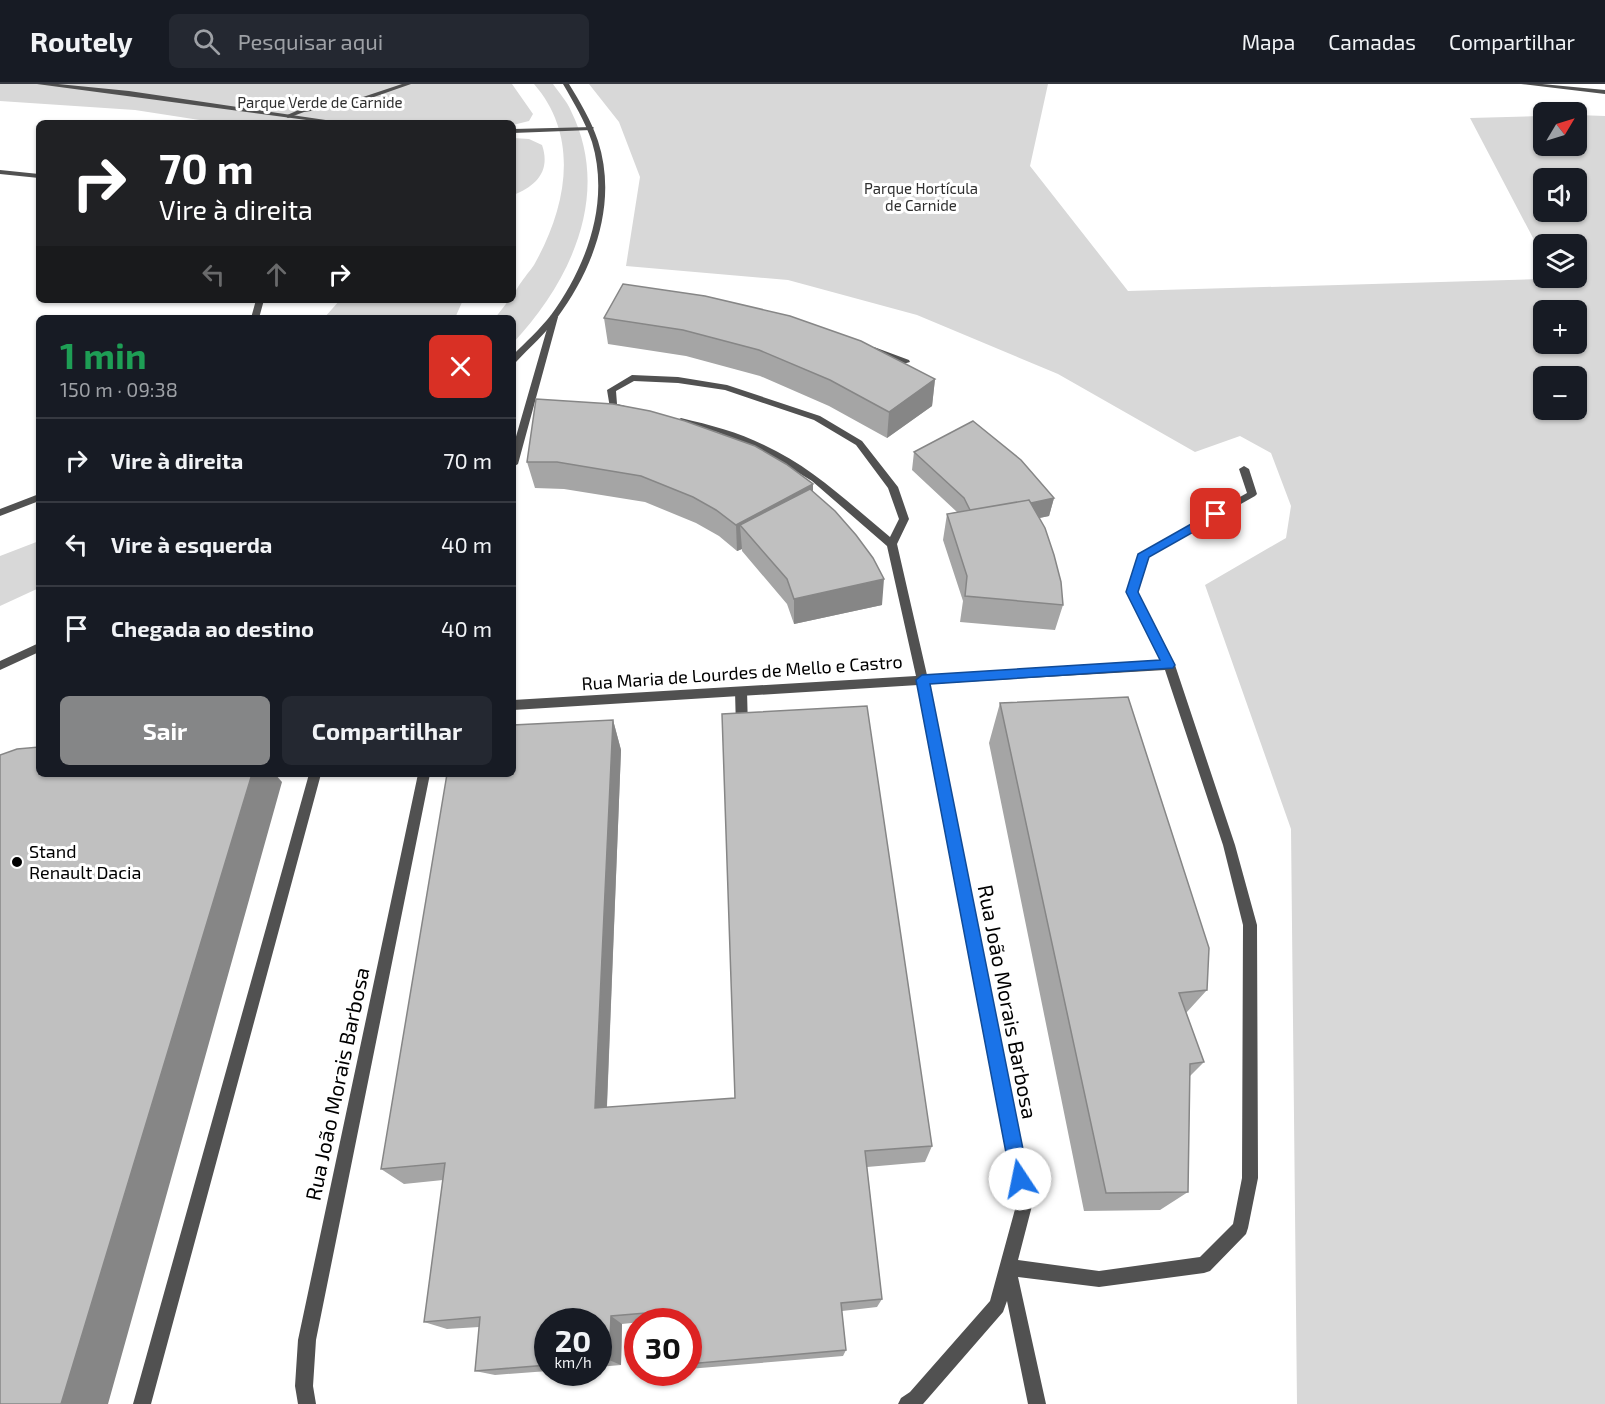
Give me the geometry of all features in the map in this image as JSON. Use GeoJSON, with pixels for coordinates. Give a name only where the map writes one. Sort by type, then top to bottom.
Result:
{"type":"FeatureCollection","features":[{"type":"Feature","properties":{"kind":"street"},"geometry":{"type":"LineString","coordinates":[[40,84],[129,93],[319,120]]}},
{"type":"Feature","properties":{"kind":"street"},"geometry":{"type":"LineString","coordinates":[[288,116],[303,110],[349,104],[408,84]]}},
{"type":"Feature","properties":{"kind":"street"},"geometry":{"type":"LineString","coordinates":[[516,357],[554,317],[585,267],[600,219],[603,177],[591,129],[583,106],[566,84]]}},
{"type":"Feature","properties":{"kind":"street"},"geometry":{"type":"LineString","coordinates":[[1524,84],[1605,92]]}},
{"type":"Feature","properties":{"kind":"street"},"geometry":{"type":"LineString","coordinates":[[516,131],[591,129]]}},
{"type":"Feature","properties":{"kind":"street"},"geometry":{"type":"LineString","coordinates":[[0,172],[36,176]]}},
{"type":"Feature","properties":{"kind":"street"},"geometry":{"type":"LineString","coordinates":[[516,453],[554,317]]}},
{"type":"Feature","properties":{"kind":"street"},"geometry":{"type":"LineString","coordinates":[[862,345],[906,362]]}},
{"type":"Feature","properties":{"kind":"street"},"geometry":{"type":"LineString","coordinates":[[633,411],[613,406],[611,390],[632,378],[678,380],[727,388],[817,418],[859,443],[893,487],[904,519],[892,544],[816,479],[762,447],[720,430],[673,420]]}},
{"type":"Feature","properties":{"kind":"street"},"geometry":{"type":"LineString","coordinates":[[1037,1404],[1008,1267],[1099,1279],[1204,1265],[1240,1228],[1250,1178],[1250,925],[1228,844],[1169,665],[1132,592],[1144,554],[1252,494],[1244,469]]}},
{"type":"Feature","properties":{"kind":"street"},"geometry":{"type":"LineString","coordinates":[[0,513],[36,497]]}},
{"type":"Feature","properties":{"kind":"street","name":"Rua João Morais Barbosa"},"geometry":{"type":"LineString","coordinates":[[892,544],[922,680],[1025,1202],[997,1306],[916,1398],[907,1404]]}},
{"type":"Feature","properties":{"kind":"street"},"geometry":{"type":"LineString","coordinates":[[0,666],[36,648]]}},
{"type":"Feature","properties":{"kind":"street","name":"Rua Maria de Lourdes de Mello e Castro"},"geometry":{"type":"LineString","coordinates":[[516,705],[1169,665]]}},
{"type":"Feature","properties":{"kind":"street"},"geometry":{"type":"LineString","coordinates":[[741,691],[742,737]]}},
{"type":"Feature","properties":{"kind":"street"},"geometry":{"type":"LineString","coordinates":[[141,1404],[314,777]]}},
{"type":"Feature","properties":{"kind":"street","name":"Rua João Morais Barbosa"},"geometry":{"type":"LineString","coordinates":[[307,1404],[304,1386],[307,1340],[423,777]]}},
{"type":"Feature","properties":{"kind":"green space","name":"Parque Verde de Carnide"},"geometry":{"type":"Polygon","coordinates":[[[0,84],[512,84],[533,114],[529,121],[516,124],[516,120],[200,120],[135,110],[0,101],[0,84]]]}},
{"type":"Feature","properties":{"kind":"green space"},"geometry":{"type":"Polygon","coordinates":[[[534,84],[553,84],[571,111],[583,142],[587,174],[586,205],[579,235],[568,264],[534,319],[516,340],[516,315],[497,315],[507,303],[516,303],[518,287],[534,265],[545,243],[554,220],[564,173],[563,150],[558,127],[549,105],[534,84]]]}},
{"type":"Feature","properties":{"kind":"green space","name":"Parque Hortícula de Carnide"},"geometry":{"type":"Polygon","coordinates":[[[589,84],[1048,84],[1030,166],[1128,291],[1533,279],[1533,288],[1587,288],[1587,234],[1533,234],[1533,238],[1470,118],[1533,116],[1533,156],[1587,156],[1587,115],[1605,116],[1605,1404],[1297,1404],[1291,829],[1205,585],[1286,538],[1291,506],[1271,453],[1240,436],[1195,452],[1058,374],[917,315],[788,280],[626,266],[640,177],[619,122],[589,84]]]}},
{"type":"Feature","properties":{"kind":"green space"},"geometry":{"type":"Polygon","coordinates":[[[516,138],[529,139],[542,145],[544,154],[543,170],[540,176],[516,194],[516,138]]]}},
{"type":"Feature","properties":{"kind":"green space"},"geometry":{"type":"Polygon","coordinates":[[[337,303],[462,303],[456,315],[327,315],[337,303]]]}},
{"type":"Feature","properties":{"kind":"green space"},"geometry":{"type":"Polygon","coordinates":[[[36,542],[36,589],[0,606],[0,556],[36,542]]]}},
{"type":"Feature","properties":{"kind":"building"},"geometry":{"type":"Polygon","coordinates":[[[623,284],[705,296],[790,316],[861,341],[935,379],[889,412],[830,380],[759,350],[683,330],[604,318],[623,284]]]}},
{"type":"Feature","properties":{"kind":"building"},"geometry":{"type":"Polygon","coordinates":[[[536,399],[613,404],[685,421],[755,446],[786,464],[813,484],[736,525],[693,497],[641,476],[557,462],[527,462],[536,399]]]}},
{"type":"Feature","properties":{"kind":"building"},"geometry":{"type":"Polygon","coordinates":[[[973,421],[1021,460],[1054,498],[970,510],[964,498],[914,452],[973,421]]]}},
{"type":"Feature","properties":{"kind":"building"},"geometry":{"type":"Polygon","coordinates":[[[810,489],[835,511],[856,535],[873,558],[884,579],[794,599],[787,579],[740,525],[810,489]]]}},
{"type":"Feature","properties":{"kind":"building"},"geometry":{"type":"Polygon","coordinates":[[[1029,500],[1045,528],[1054,555],[1061,582],[1063,605],[965,596],[967,576],[947,514],[1029,500]]]}},
{"type":"Feature","properties":{"kind":"building"},"geometry":{"type":"Polygon","coordinates":[[[1128,697],[1209,948],[1207,990],[1179,993],[1204,1062],[1190,1064],[1188,1192],[1106,1193],[1000,703],[1128,697]]]}},
{"type":"Feature","properties":{"kind":"building"},"geometry":{"type":"Polygon","coordinates":[[[867,706],[932,1146],[865,1151],[882,1299],[841,1303],[846,1350],[702,1363],[702,1308],[624,1308],[624,1315],[612,1316],[612,1308],[534,1308],[534,1366],[475,1371],[480,1317],[424,1322],[445,1163],[381,1169],[446,777],[516,777],[516,725],[613,720],[595,1108],[735,1098],[722,714],[867,706]]]}},
{"type":"Feature","properties":{"kind":"building"},"geometry":{"type":"Polygon","coordinates":[[[36,747],[36,777],[251,777],[61,1404],[0,1404],[0,755],[17,749],[36,747]]]}},
{"type":"Feature","properties":{"kind":"place","name":"Stand Renault Dacia"},"geometry":{"type":"Point","coordinates":[17,862]}},
{"type":"Feature","properties":{"kind":"route"},"geometry":{"type":"LineString","coordinates":[[1020,1179],[922,680],[1169,665],[1132,592],[1144,554],[1216,514]]}}]}
